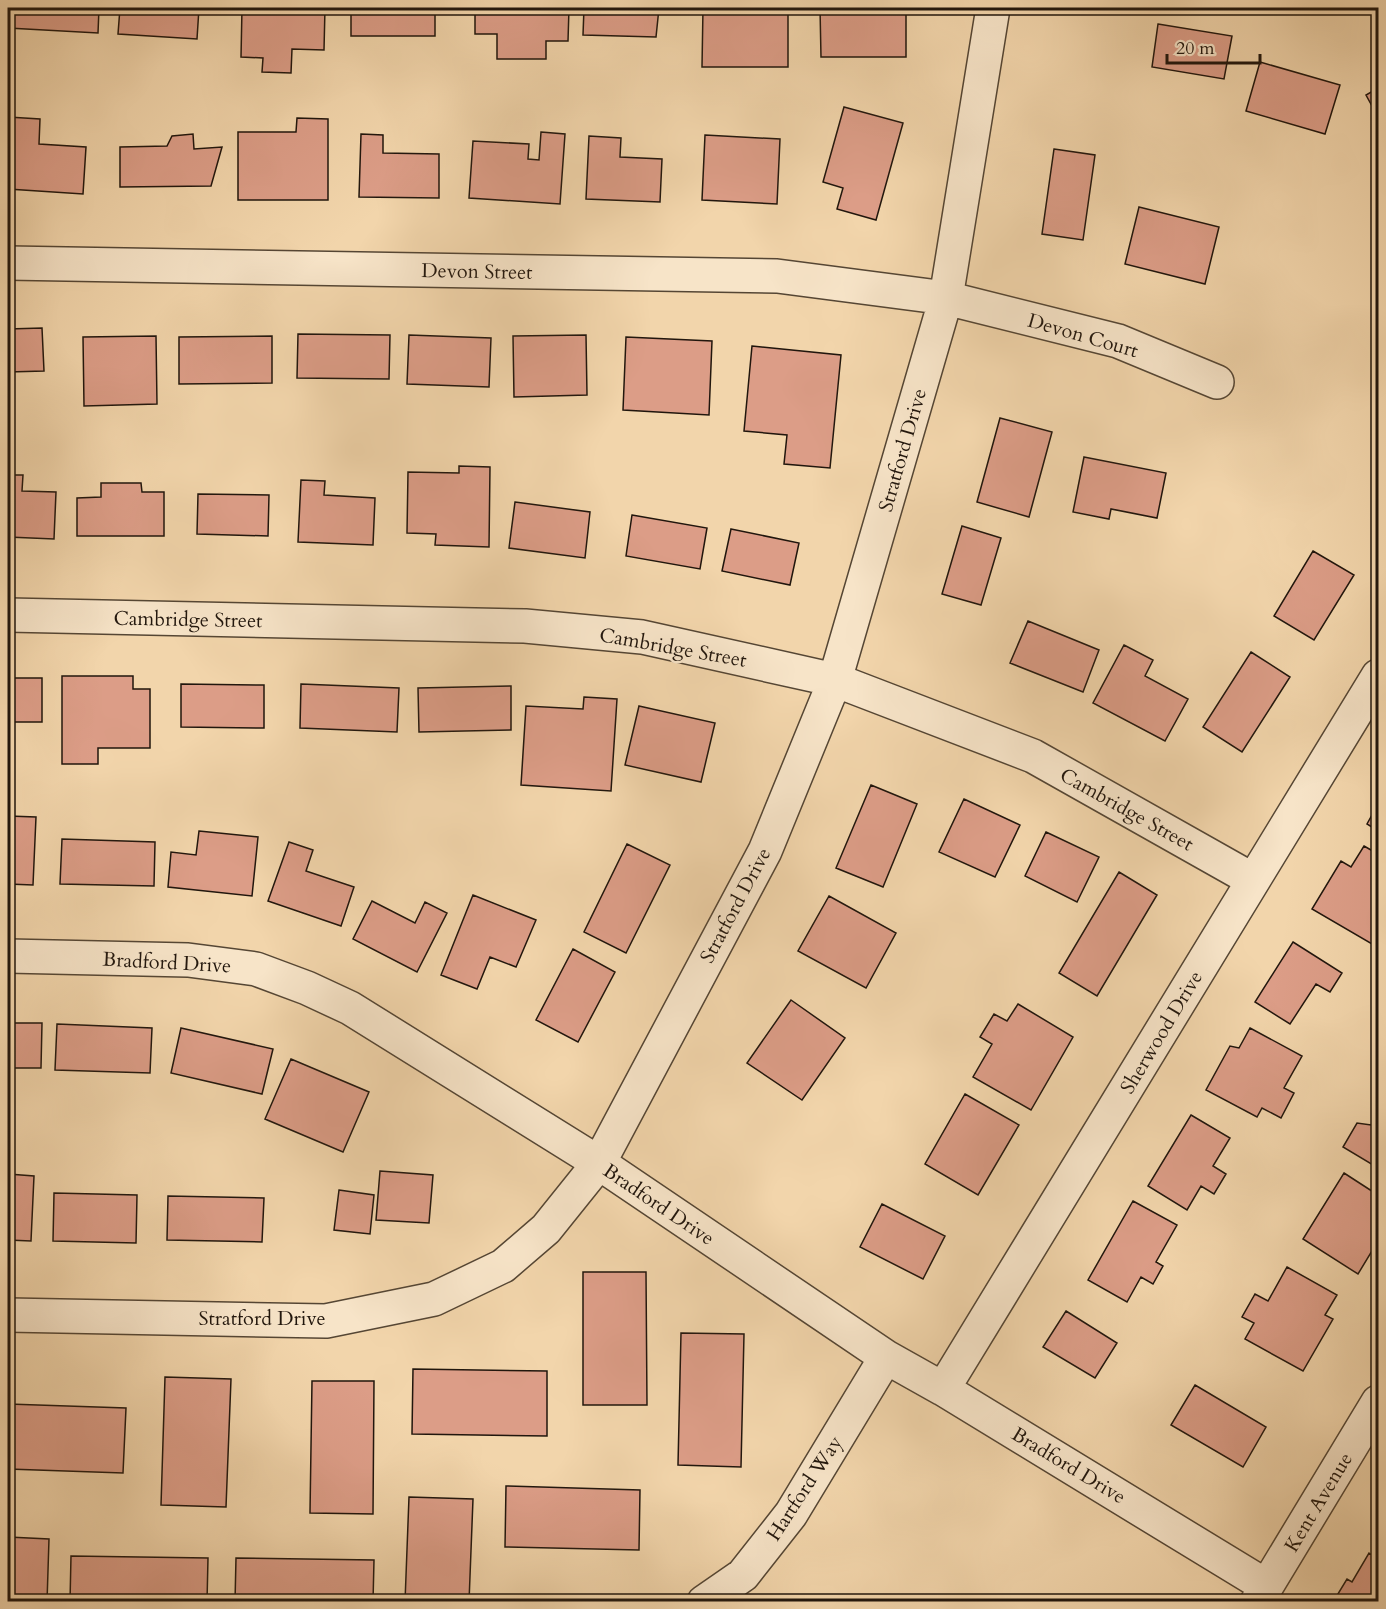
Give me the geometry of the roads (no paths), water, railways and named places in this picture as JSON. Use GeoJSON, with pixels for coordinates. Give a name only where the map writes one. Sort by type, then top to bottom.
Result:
{"type":"FeatureCollection","features":[{"type":"Feature","properties":{"kind":"street","name":"Stratford Drive"},"geometry":{"type":"LineString","coordinates":[[8,1315],[326,1321],[434,1299],[502,1266],[546,1229],[599,1163],[765,851],[835,680],[946,298],[993,8]]}},
{"type":"Feature","properties":{"kind":"street","name":"Devon Street"},"geometry":{"type":"LineString","coordinates":[[8,263],[777,276],[946,298]]}},
{"type":"Feature","properties":{"kind":"street","name":"Devon Court"},"geometry":{"type":"LineString","coordinates":[[946,298],[1118,341],[1217,382]]}},
{"type":"Feature","properties":{"kind":"street","name":"Cambridge Street"},"geometry":{"type":"LineString","coordinates":[[8,615],[525,626],[642,637],[835,680],[1033,756],[1253,880]]}},
{"type":"Feature","properties":{"kind":"street","name":"Sherwood Drive"},"geometry":{"type":"LineString","coordinates":[[944,1389],[1378,676]]}},
{"type":"Feature","properties":{"kind":"street","name":"Bradford Drive"},"geometry":{"type":"LineString","coordinates":[[8,956],[189,960],[256,969],[307,988],[350,1008],[599,1163],[886,1357],[944,1389],[1261,1594]]}},
{"type":"Feature","properties":{"kind":"street","name":"Hartford Way"},"geometry":{"type":"LineString","coordinates":[[704,1602],[743,1575],[791,1514],[886,1357]]}},
{"type":"Feature","properties":{"kind":"street","name":"Kent Avenue"},"geometry":{"type":"LineString","coordinates":[[1261,1594],[1378,1402]]}}]}
